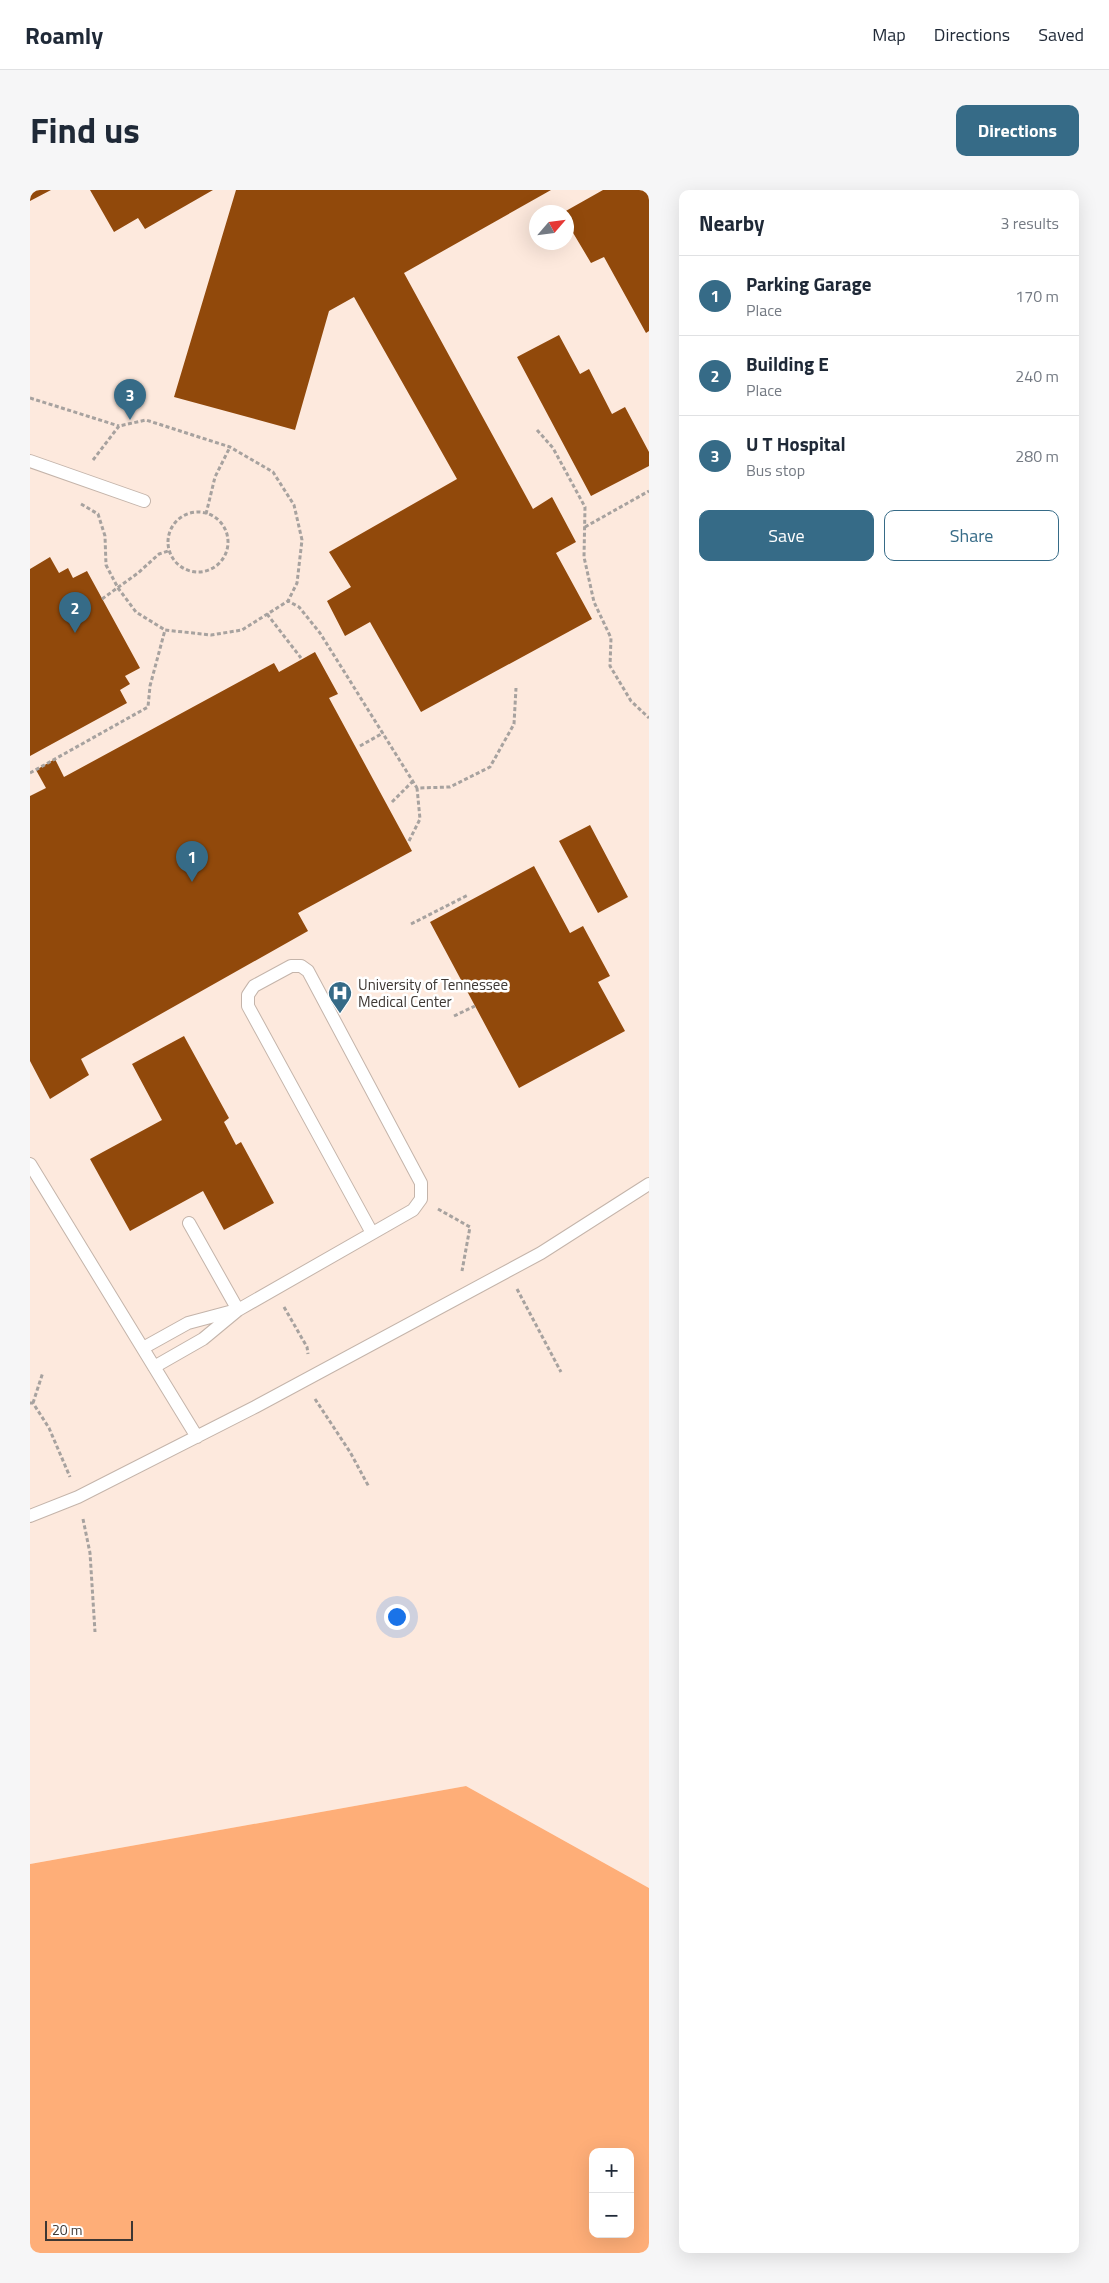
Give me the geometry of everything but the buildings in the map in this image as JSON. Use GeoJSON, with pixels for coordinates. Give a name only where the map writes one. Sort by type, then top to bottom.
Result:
{"type":"FeatureCollection","features":[{"type":"Feature","properties":{"kind":"lane"},"geometry":{"type":"LineString","coordinates":[[30,461],[144,501]]}},
{"type":"Feature","properties":{"kind":"lane"},"geometry":{"type":"LineString","coordinates":[[154,1367],[203,1339],[238,1310],[413,1210],[421,1199],[421,1184],[308,971],[301,966],[291,966],[254,986],[248,995],[248,1006],[372,1233]]}},
{"type":"Feature","properties":{"kind":"lane"},"geometry":{"type":"LineString","coordinates":[[30,1164],[197,1437]]}},
{"type":"Feature","properties":{"kind":"lane"},"geometry":{"type":"LineString","coordinates":[[30,1516],[78,1497],[197,1437],[541,1253],[649,1184]]}},
{"type":"Feature","properties":{"kind":"lane"},"geometry":{"type":"LineString","coordinates":[[190,1223],[238,1310]]}},
{"type":"Feature","properties":{"kind":"lane"},"geometry":{"type":"LineString","coordinates":[[143,1348],[188,1323],[238,1310]]}},
{"type":"Feature","properties":{"kind":"path"},"geometry":{"type":"LineString","coordinates":[[30,398],[119,426],[146,420],[230,447],[273,472],[294,505],[302,540],[298,583],[288,601],[242,630],[211,636],[165,630],[136,612],[118,588],[106,565],[105,536],[98,514],[68,496],[79,478],[119,426]]}},
{"type":"Feature","properties":{"kind":"path"},"geometry":{"type":"LineString","coordinates":[[537,430],[553,448],[585,507],[584,557],[594,602],[611,638],[610,666],[631,701],[649,718]]}},
{"type":"Feature","properties":{"kind":"path"},"geometry":{"type":"LineString","coordinates":[[206,514],[215,477],[230,447]]}},
{"type":"Feature","properties":{"kind":"path"},"geometry":{"type":"LineString","coordinates":[[585,527],[649,491]]}},
{"type":"Feature","properties":{"kind":"path"},"geometry":{"type":"LineString","coordinates":[[198,511],[217,517],[228,533],[228,552],[216,568],[197,573],[179,567],[168,551],[169,532],[180,516],[198,511]]}},
{"type":"Feature","properties":{"kind":"path"},"geometry":{"type":"LineString","coordinates":[[102,599],[138,573],[159,554],[168,551]]}},
{"type":"Feature","properties":{"kind":"path"},"geometry":{"type":"LineString","coordinates":[[288,601],[299,607],[320,633],[417,788],[420,819],[409,841]]}},
{"type":"Feature","properties":{"kind":"path"},"geometry":{"type":"LineString","coordinates":[[267,614],[301,658]]}},
{"type":"Feature","properties":{"kind":"path"},"geometry":{"type":"LineString","coordinates":[[30,773],[148,707],[150,686],[165,630]]}},
{"type":"Feature","properties":{"kind":"path"},"geometry":{"type":"LineString","coordinates":[[417,788],[450,787],[490,767],[514,724],[516,688]]}},
{"type":"Feature","properties":{"kind":"path"},"geometry":{"type":"LineString","coordinates":[[360,746],[382,734]]}},
{"type":"Feature","properties":{"kind":"path"},"geometry":{"type":"LineString","coordinates":[[392,802],[413,781]]}},
{"type":"Feature","properties":{"kind":"path"},"geometry":{"type":"LineString","coordinates":[[411,924],[468,895]]}},
{"type":"Feature","properties":{"kind":"path"},"geometry":{"type":"LineString","coordinates":[[454,1016],[475,1006]]}},
{"type":"Feature","properties":{"kind":"path"},"geometry":{"type":"LineString","coordinates":[[456,1220],[470,1227]]}},
{"type":"Feature","properties":{"kind":"path"},"geometry":{"type":"LineString","coordinates":[[516,1288],[561,1372]]}},
{"type":"Feature","properties":{"kind":"path"},"geometry":{"type":"LineString","coordinates":[[33,1403],[43,1372]]}},
{"type":"Feature","properties":{"kind":"shaded area","name":"University of Tennessee Medical Center"},"geometry":{"type":"Polygon","coordinates":[[[30,190],[649,190],[649,1888],[466,1786],[30,1864],[30,190]]]}},
{"type":"Feature","properties":{"kind":"shaded area"},"geometry":{"type":"Polygon","coordinates":[[[466,1786],[649,1888],[649,2253],[30,2253],[30,1864],[466,1786]]]}},
{"type":"Feature","properties":{"kind":"place","name":"U T Hospital"},"geometry":{"type":"Point","coordinates":[130,420]}},
{"type":"Feature","properties":{"kind":"place","name":"Building E"},"geometry":{"type":"Point","coordinates":[75,633]}},
{"type":"Feature","properties":{"kind":"place","name":"Parking Garage"},"geometry":{"type":"Point","coordinates":[192,882]}},
{"type":"Feature","properties":{"kind":"place","name":"University of Tennessee Medical Center"},"geometry":{"type":"Point","coordinates":[340,1014]}}]}
